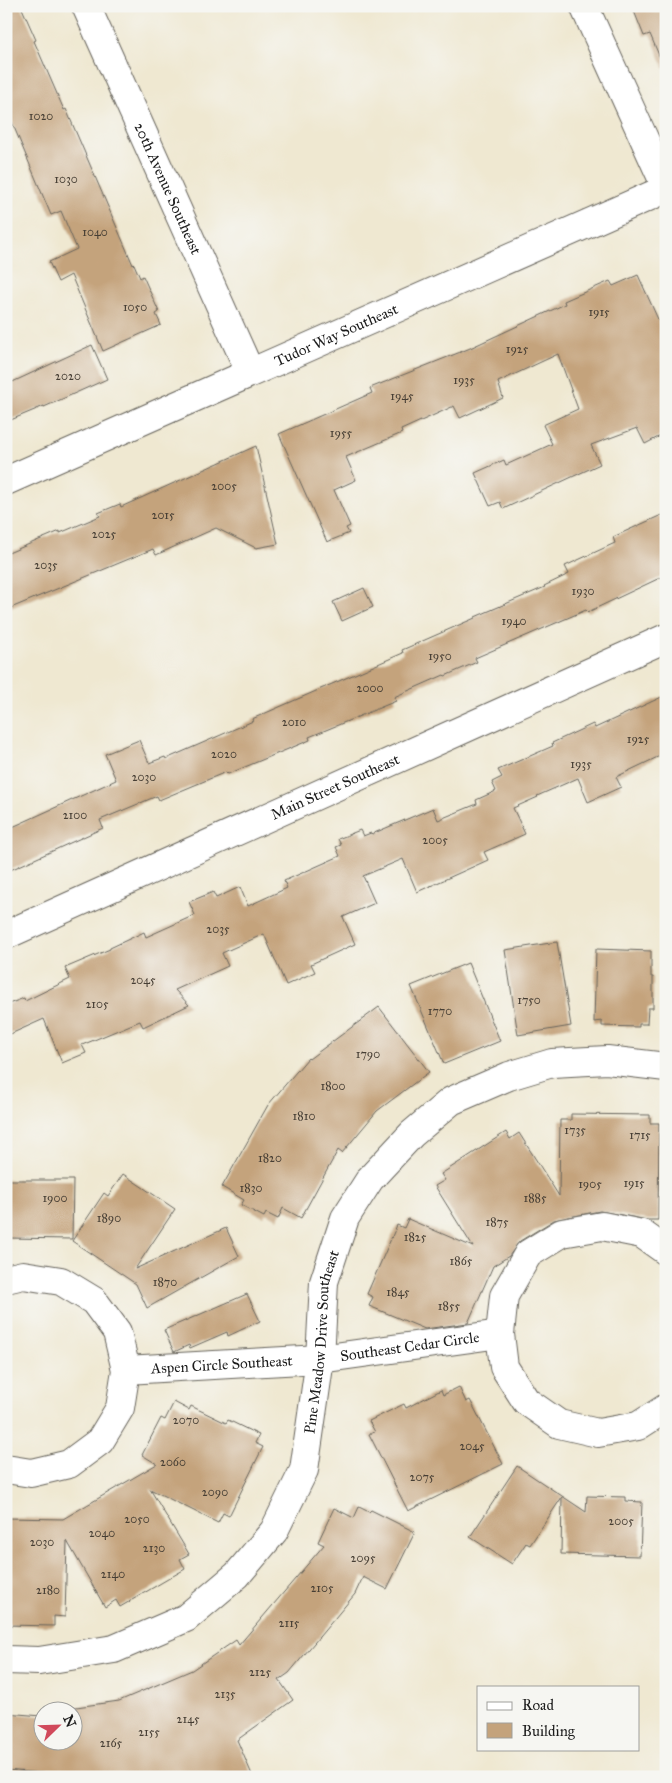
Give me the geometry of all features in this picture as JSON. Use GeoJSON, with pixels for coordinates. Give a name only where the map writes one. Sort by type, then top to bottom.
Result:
{"type":"FeatureCollection","features":[{"type":"Feature","properties":{"kind":"street","name":"20th Avenue Southeast"},"geometry":{"type":"LineString","coordinates":[[86,6],[250,372]]}},
{"type":"Feature","properties":{"kind":"street"},"geometry":{"type":"LineString","coordinates":[[584,6],[666,188]]}},
{"type":"Feature","properties":{"kind":"street","name":"Tudor Way Southeast"},"geometry":{"type":"LineString","coordinates":[[6,481],[666,188]]}},
{"type":"Feature","properties":{"kind":"street","name":"Main Street Southeast"},"geometry":{"type":"LineString","coordinates":[[6,935],[666,638]]}},
{"type":"Feature","properties":{"kind":"street","name":"Pine Meadow Drive Southeast"},"geometry":{"type":"LineString","coordinates":[[6,1660],[39,1661],[114,1649],[186,1618],[237,1576],[274,1531],[304,1470],[320,1359],[324,1282],[345,1218],[370,1179],[412,1134],[452,1101],[508,1076],[552,1063],[607,1060],[666,1066]]}},
{"type":"Feature","properties":{"kind":"street"},"geometry":{"type":"LineString","coordinates":[[666,1251],[642,1234],[602,1226],[562,1232],[528,1254],[504,1296],[500,1334],[504,1367],[526,1401],[559,1424],[598,1433],[638,1426],[666,1408]]}},
{"type":"Feature","properties":{"kind":"street"},"geometry":{"type":"LineString","coordinates":[[6,1279],[23,1275],[61,1281],[94,1301],[117,1332],[126,1370],[120,1408],[100,1441],[69,1464],[31,1473],[6,1469]]}},
{"type":"Feature","properties":{"kind":"street","name":"Southeast Cedar Circle"},"geometry":{"type":"LineString","coordinates":[[320,1359],[500,1334]]}},
{"type":"Feature","properties":{"kind":"street","name":"Aspen Circle Southeast"},"geometry":{"type":"LineString","coordinates":[[126,1370],[320,1359]]}},
{"type":"Feature","properties":{"kind":"building"},"geometry":{"type":"Polygon","coordinates":[[[6,6],[21,6],[36,40],[34,41],[64,110],[66,109],[133,265],[140,278],[143,276],[159,312],[156,314],[161,325],[103,351],[71,275],[58,282],[49,262],[77,249],[61,211],[51,215],[6,108],[6,6]]]}},
{"type":"Feature","properties":{"kind":"building"},"geometry":{"type":"Polygon","coordinates":[[[632,6],[666,6],[666,72],[650,34],[644,36],[632,6]]]}},
{"type":"Feature","properties":{"kind":"building"},"geometry":{"type":"Polygon","coordinates":[[[638,275],[666,337],[666,433],[645,444],[637,428],[591,445],[600,464],[503,509],[500,502],[490,506],[475,473],[504,460],[506,465],[552,444],[543,425],[578,409],[558,354],[498,382],[503,398],[460,418],[454,406],[401,430],[402,433],[346,457],[356,480],[334,490],[350,526],[346,528],[349,533],[327,542],[279,434],[372,393],[370,388],[468,349],[565,304],[564,301],[610,281],[613,286],[638,275]]]}},
{"type":"Feature","properties":{"kind":"building"},"geometry":{"type":"Polygon","coordinates":[[[92,345],[107,379],[6,422],[6,385],[92,345]]]}},
{"type":"Feature","properties":{"kind":"building"},"geometry":{"type":"Polygon","coordinates":[[[256,446],[278,544],[256,548],[216,528],[156,555],[153,549],[6,610],[6,554],[100,516],[98,513],[120,504],[121,507],[256,446]]]}},
{"type":"Feature","properties":{"kind":"building"},"geometry":{"type":"Polygon","coordinates":[[[666,513],[666,575],[588,612],[586,610],[475,658],[477,662],[394,697],[396,701],[309,737],[310,740],[228,774],[226,772],[159,800],[157,796],[100,820],[103,828],[6,872],[6,830],[116,780],[105,754],[139,740],[149,763],[165,757],[166,759],[403,653],[402,650],[545,587],[569,574],[565,566],[615,543],[613,537],[666,513]]]}},
{"type":"Feature","properties":{"kind":"building"},"geometry":{"type":"Polygon","coordinates":[[[364,588],[373,607],[342,621],[333,602],[364,588]]]}},
{"type":"Feature","properties":{"kind":"building"},"geometry":{"type":"Polygon","coordinates":[[[666,695],[666,753],[616,777],[621,787],[588,802],[578,778],[513,808],[525,834],[484,852],[488,860],[417,892],[403,859],[363,876],[375,903],[343,917],[355,944],[311,964],[315,972],[286,985],[264,934],[222,953],[228,966],[175,990],[189,1005],[143,1027],[140,1021],[82,1045],[86,1053],[62,1063],[44,1019],[6,1036],[6,1005],[24,998],[25,1001],[70,979],[65,968],[144,932],[146,937],[195,915],[189,902],[213,892],[216,898],[240,887],[248,906],[287,888],[284,881],[340,856],[336,847],[341,845],[338,839],[360,830],[363,836],[372,834],[433,808],[438,820],[477,804],[476,800],[496,791],[492,782],[502,777],[498,770],[553,746],[552,743],[593,724],[595,728],[666,695]]]}},
{"type":"Feature","properties":{"kind":"building"},"geometry":{"type":"Polygon","coordinates":[[[557,942],[571,1026],[518,1035],[505,950],[557,942]]]}},
{"type":"Feature","properties":{"kind":"building"},"geometry":{"type":"Polygon","coordinates":[[[596,949],[651,951],[653,1008],[648,1008],[647,1024],[639,1024],[639,1027],[602,1026],[602,1021],[594,1022],[596,949]]]}},
{"type":"Feature","properties":{"kind":"building"},"geometry":{"type":"Polygon","coordinates":[[[468,963],[500,1041],[444,1064],[411,986],[468,963]]]}},
{"type":"Feature","properties":{"kind":"building"},"geometry":{"type":"Polygon","coordinates":[[[379,1007],[429,1072],[377,1111],[342,1153],[338,1150],[301,1218],[283,1208],[278,1219],[266,1213],[264,1217],[241,1205],[244,1200],[222,1187],[268,1105],[308,1058],[379,1007]]]}},
{"type":"Feature","properties":{"kind":"building"},"geometry":{"type":"Polygon","coordinates":[[[571,1114],[650,1115],[650,1123],[659,1123],[658,1220],[648,1220],[600,1211],[554,1220],[520,1241],[509,1256],[493,1266],[468,1323],[425,1329],[369,1306],[373,1297],[367,1294],[397,1225],[404,1228],[408,1219],[473,1247],[435,1186],[445,1180],[441,1174],[506,1132],[510,1139],[519,1133],[559,1196],[560,1120],[571,1120],[571,1114]]]}},
{"type":"Feature","properties":{"kind":"building"},"geometry":{"type":"Polygon","coordinates":[[[123,1174],[175,1209],[135,1269],[226,1228],[239,1256],[147,1308],[136,1284],[72,1241],[104,1193],[108,1196],[123,1174]]]}},
{"type":"Feature","properties":{"kind":"building"},"geometry":{"type":"Polygon","coordinates":[[[6,1180],[73,1180],[72,1239],[8,1238],[8,1232],[6,1232],[6,1180]]]}},
{"type":"Feature","properties":{"kind":"building"},"geometry":{"type":"Polygon","coordinates":[[[247,1294],[260,1321],[228,1336],[227,1332],[190,1348],[189,1345],[174,1352],[164,1330],[247,1294]]]}},
{"type":"Feature","properties":{"kind":"building"},"geometry":{"type":"Polygon","coordinates":[[[459,1387],[466,1402],[470,1400],[503,1464],[408,1511],[369,1434],[375,1432],[369,1421],[404,1404],[406,1408],[441,1390],[443,1395],[459,1387]]]}},
{"type":"Feature","properties":{"kind":"building"},"geometry":{"type":"Polygon","coordinates":[[[174,1402],[189,1410],[191,1406],[226,1423],[228,1420],[259,1435],[255,1443],[263,1447],[229,1516],[223,1513],[218,1523],[150,1489],[189,1554],[180,1559],[185,1569],[120,1607],[116,1600],[105,1607],[67,1541],[65,1617],[54,1616],[54,1626],[6,1625],[6,1518],[63,1519],[157,1464],[142,1455],[161,1418],[165,1420],[174,1402]]]}},
{"type":"Feature","properties":{"kind":"building"},"geometry":{"type":"Polygon","coordinates":[[[517,1466],[586,1512],[587,1496],[625,1497],[625,1501],[642,1502],[640,1556],[561,1554],[562,1497],[530,1545],[526,1543],[512,1564],[470,1537],[517,1466]]]}},
{"type":"Feature","properties":{"kind":"building"},"geometry":{"type":"Polygon","coordinates":[[[359,1507],[369,1512],[371,1510],[415,1532],[387,1589],[363,1577],[355,1594],[289,1673],[279,1680],[293,1700],[237,1740],[253,1777],[53,1777],[53,1774],[6,1770],[6,1713],[32,1715],[32,1750],[82,1750],[82,1706],[119,1701],[192,1670],[236,1640],[239,1645],[324,1545],[318,1542],[334,1508],[354,1518],[359,1507]]]}}]}
